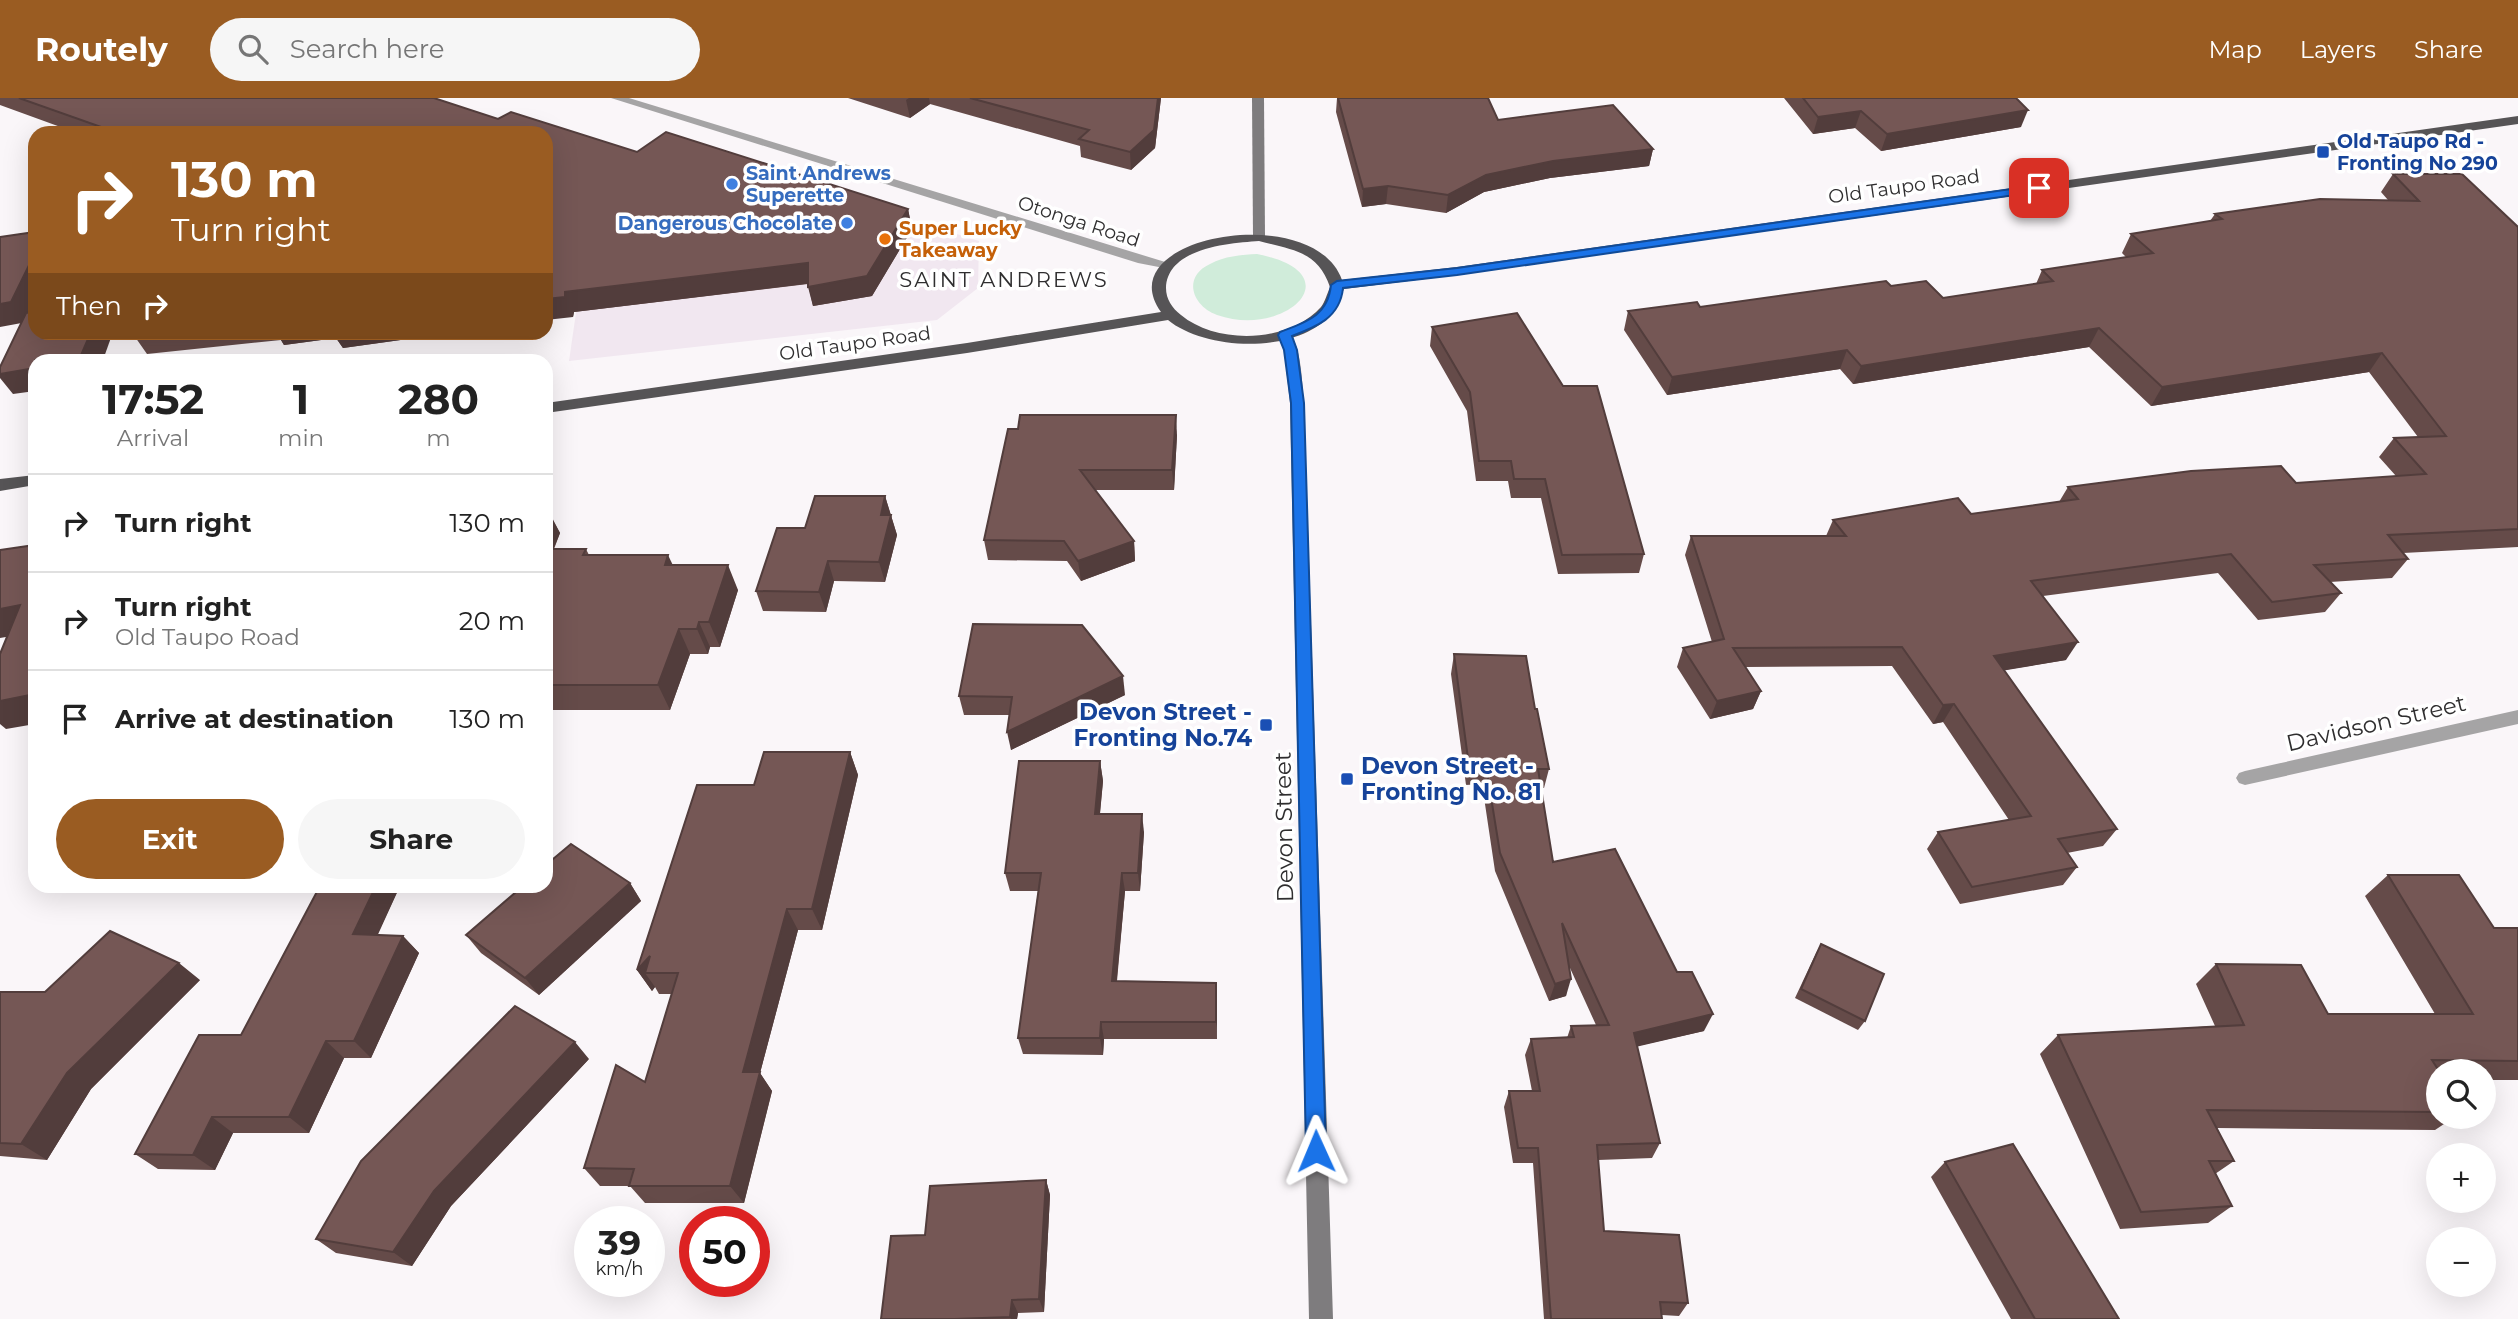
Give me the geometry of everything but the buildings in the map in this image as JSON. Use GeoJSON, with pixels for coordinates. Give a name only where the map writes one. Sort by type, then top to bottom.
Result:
{"type":"FeatureCollection","features":[{"type":"Feature","properties":{"kind":"highway","name":"Old Taupo Road"},"geometry":{"type":"LineString","coordinates":[[1337,285],[1457,271],[2518,120]]}},
{"type":"Feature","properties":{"kind":"highway"},"geometry":{"type":"LineString","coordinates":[[1259,237],[1282,241],[1320,258],[1332,271],[1337,285],[1336,298],[1317,322],[1285,335],[1244,341],[1214,337],[1189,328],[1170,315],[1161,303],[1158,290],[1160,277],[1169,265],[1185,252],[1207,243],[1259,237]]}},
{"type":"Feature","properties":{"kind":"highway","name":"Old Taupo Road"},"geometry":{"type":"LineString","coordinates":[[553,407],[967,348],[1170,315]]}},
{"type":"Feature","properties":{"kind":"highway"},"geometry":{"type":"LineString","coordinates":[[0,485],[28,481]]}},
{"type":"Feature","properties":{"kind":"main road"},"geometry":{"type":"LineString","coordinates":[[1258,98],[1259,237]]}},
{"type":"Feature","properties":{"kind":"main road","name":"Devon Street"},"geometry":{"type":"LineString","coordinates":[[1285,335],[1291,350],[1298,416],[1321,1319]]}},
{"type":"Feature","properties":{"kind":"street","name":"Otonga Road"},"geometry":{"type":"LineString","coordinates":[[617,98],[1143,260],[1169,265]]}},
{"type":"Feature","properties":{"kind":"street","name":"Davidson Street"},"geometry":{"type":"LineString","coordinates":[[2245,778],[2518,717]]}},
{"type":"Feature","properties":{"kind":"shaded area"},"geometry":{"type":"Polygon","coordinates":[[[719,159],[979,241],[978,288],[937,320],[569,361],[586,244],[719,159]]]}},
{"type":"Feature","properties":{"kind":"green space"},"geometry":{"type":"Polygon","coordinates":[[[1257,254],[1286,263],[1302,275],[1306,288],[1300,301],[1286,311],[1266,318],[1243,320],[1217,315],[1201,305],[1196,298],[1193,283],[1201,270],[1216,261],[1257,254]]]}},
{"type":"Feature","properties":{"kind":"place","name":"Old Taupo Rd - Fronting No 290"},"geometry":{"type":"Point","coordinates":[2323,152]}},
{"type":"Feature","properties":{"kind":"place","name":"Saint Andrews Superette"},"geometry":{"type":"Point","coordinates":[732,184]}},
{"type":"Feature","properties":{"kind":"place","name":"Dangerous Chocolate"},"geometry":{"type":"Point","coordinates":[847,223]}},
{"type":"Feature","properties":{"kind":"place","name":"Super Lucky Takeaway"},"geometry":{"type":"Point","coordinates":[885,239]}},
{"type":"Feature","properties":{"kind":"place","name":"Devon Street - Fronting No.74"},"geometry":{"type":"Point","coordinates":[1266,725]}},
{"type":"Feature","properties":{"kind":"place","name":"Devon Street - Fronting No. 81"},"geometry":{"type":"Point","coordinates":[1347,779]}},
{"type":"Feature","properties":{"kind":"district","name":"SAINT ANDREWS"},"geometry":{"type":"Point","coordinates":[1004,280]}},
{"type":"Feature","properties":{"kind":"route"},"geometry":{"type":"LineString","coordinates":[[1316,1151],[1297,403],[1291,350],[1285,335],[1317,322],[1336,298],[1337,285],[1457,271],[2039,188]]}}]}
